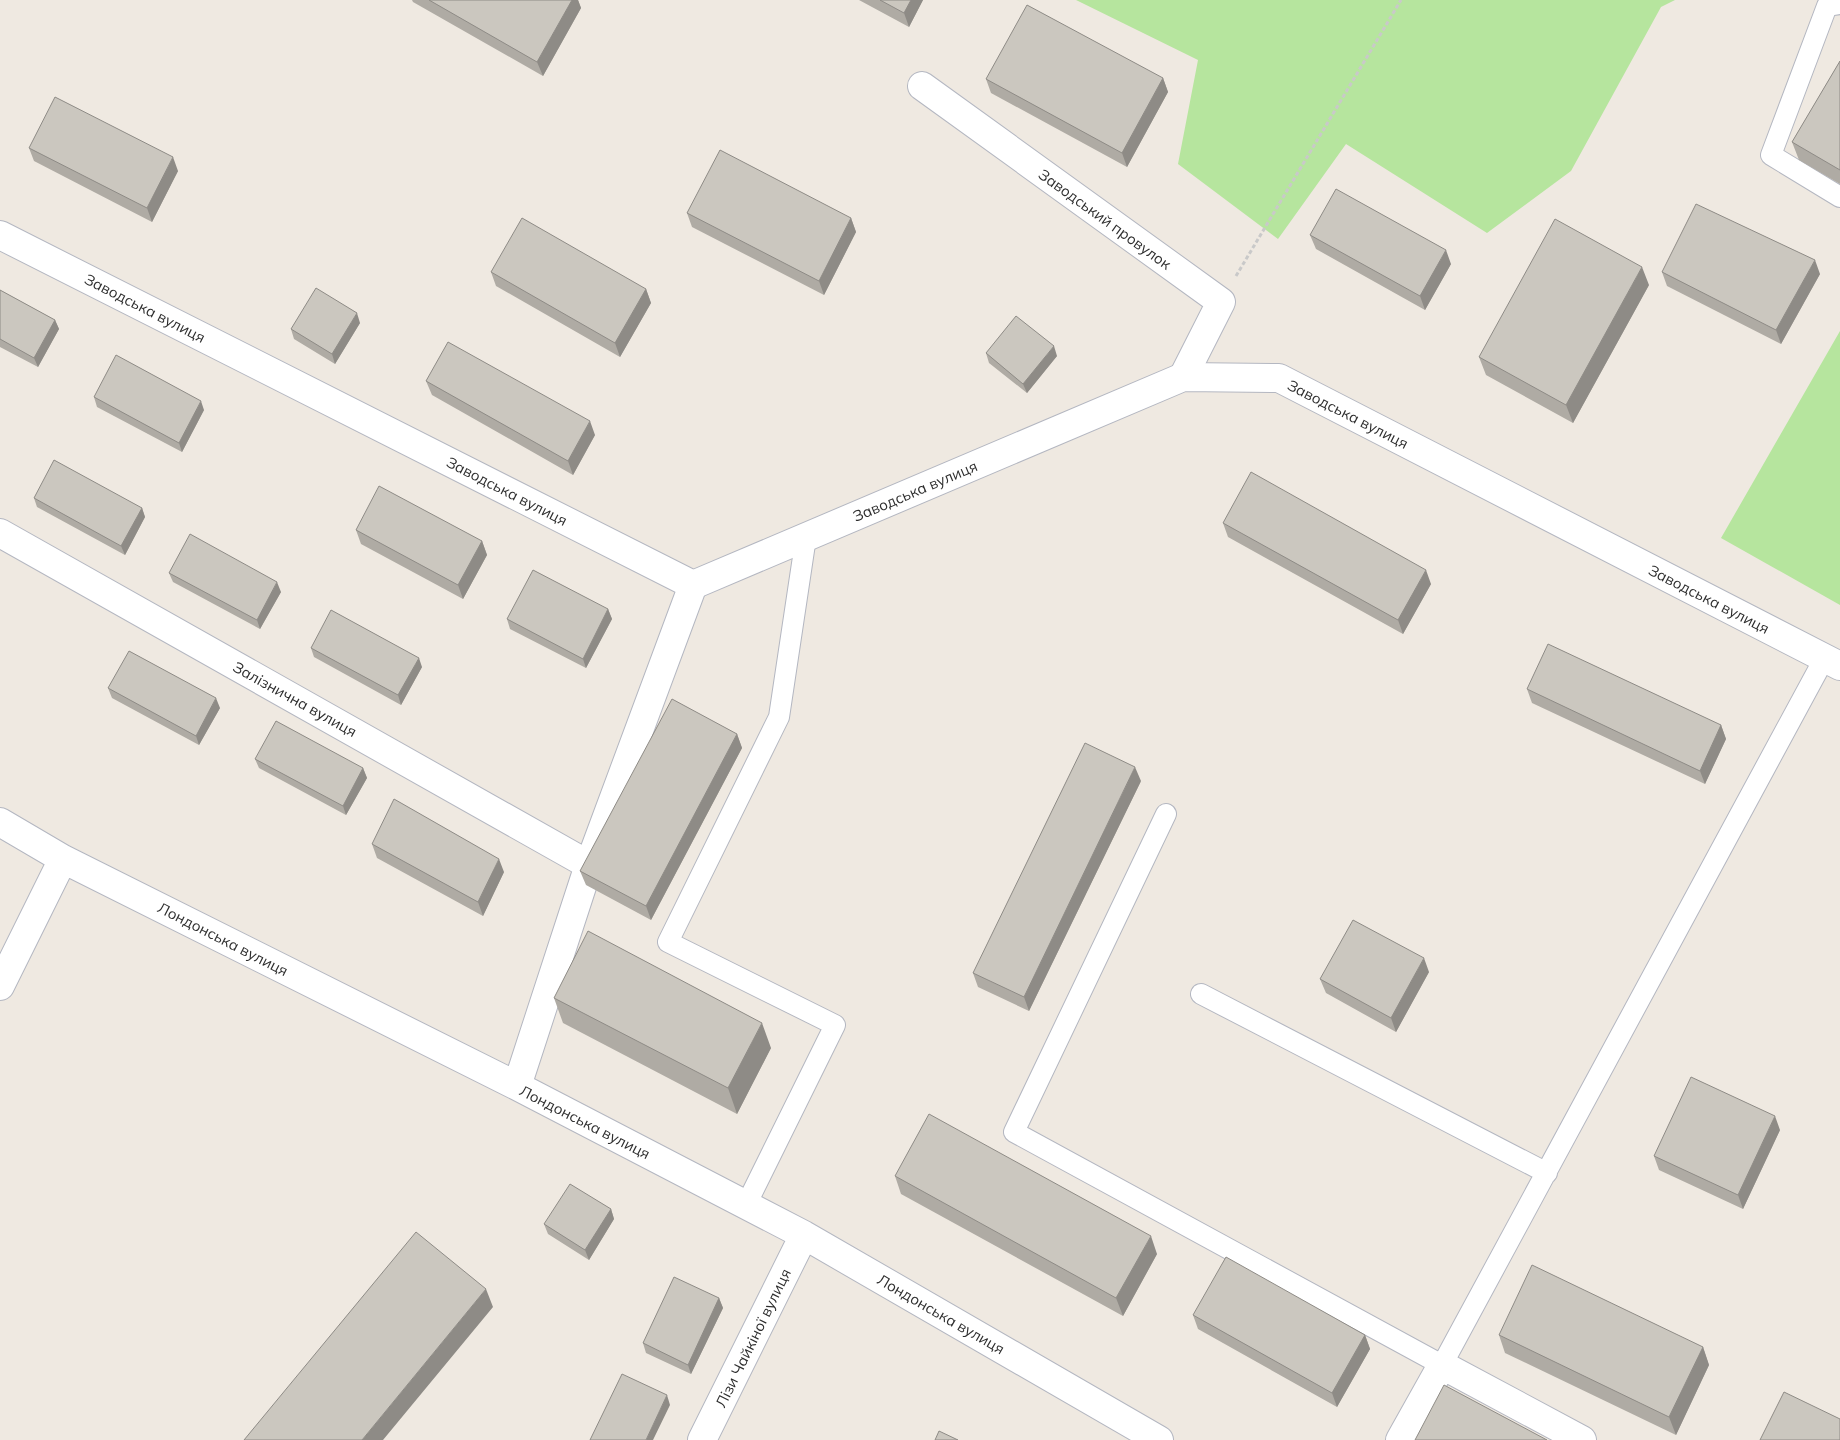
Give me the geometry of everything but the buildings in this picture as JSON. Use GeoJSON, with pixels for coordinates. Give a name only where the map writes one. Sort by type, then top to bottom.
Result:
{"type":"FeatureCollection","features":[{"type":"Feature","properties":{"kind":"street","name":"Заводський провулок"},"geometry":{"type":"LineString","coordinates":[[922,86],[1221,302]]}},
{"type":"Feature","properties":{"kind":"street","name":"Заводська вулиця"},"geometry":{"type":"LineString","coordinates":[[0,235],[693,585],[1183,377],[1279,378],[1832,662]]}},
{"type":"Feature","properties":{"kind":"street"},"geometry":{"type":"LineString","coordinates":[[1183,377],[1221,302]]}},
{"type":"Feature","properties":{"kind":"street","name":"Залізнична вулиця"},"geometry":{"type":"LineString","coordinates":[[0,533],[589,866]]}},
{"type":"Feature","properties":{"kind":"street"},"geometry":{"type":"LineString","coordinates":[[517,1086],[589,866],[693,585]]}},
{"type":"Feature","properties":{"kind":"street","name":"Лондонська вулиця"},"geometry":{"type":"LineString","coordinates":[[0,822],[64,859],[517,1086],[804,1235],[1159,1440]]}},
{"type":"Feature","properties":{"kind":"street"},"geometry":{"type":"LineString","coordinates":[[0,986],[64,859]]}},
{"type":"Feature","properties":{"kind":"street","name":"Лізи Чайкіної вулиця"},"geometry":{"type":"LineString","coordinates":[[702,1440],[804,1235]]}},
{"type":"Feature","properties":{"kind":"street"},"geometry":{"type":"LineString","coordinates":[[1400,1440],[1442,1366],[1582,1440]]}},
{"type":"Feature","properties":{"kind":"lane"},"geometry":{"type":"LineString","coordinates":[[1840,4],[1827,6],[1771,155],[1840,197]]}},
{"type":"Feature","properties":{"kind":"lane"},"geometry":{"type":"LineString","coordinates":[[746,1205],[836,1025],[668,942],[779,717],[806,537]]}},
{"type":"Feature","properties":{"kind":"lane"},"geometry":{"type":"LineString","coordinates":[[1166,814],[1014,1132],[1442,1366],[1547,1172],[1832,662]]}},
{"type":"Feature","properties":{"kind":"lane"},"geometry":{"type":"LineString","coordinates":[[1201,994],[1547,1172]]}},
{"type":"Feature","properties":{"kind":"path"},"geometry":{"type":"LineString","coordinates":[[1221,302],[1401,0]]}},
{"type":"Feature","properties":{"kind":"green space"},"geometry":{"type":"Polygon","coordinates":[[[1076,0],[1675,0],[1661,7],[1571,171],[1487,233],[1346,144],[1278,239],[1178,164],[1198,60],[1076,0]]]}},
{"type":"Feature","properties":{"kind":"green space"},"geometry":{"type":"Polygon","coordinates":[[[1840,331],[1840,605],[1721,538],[1840,331]]]}}]}
